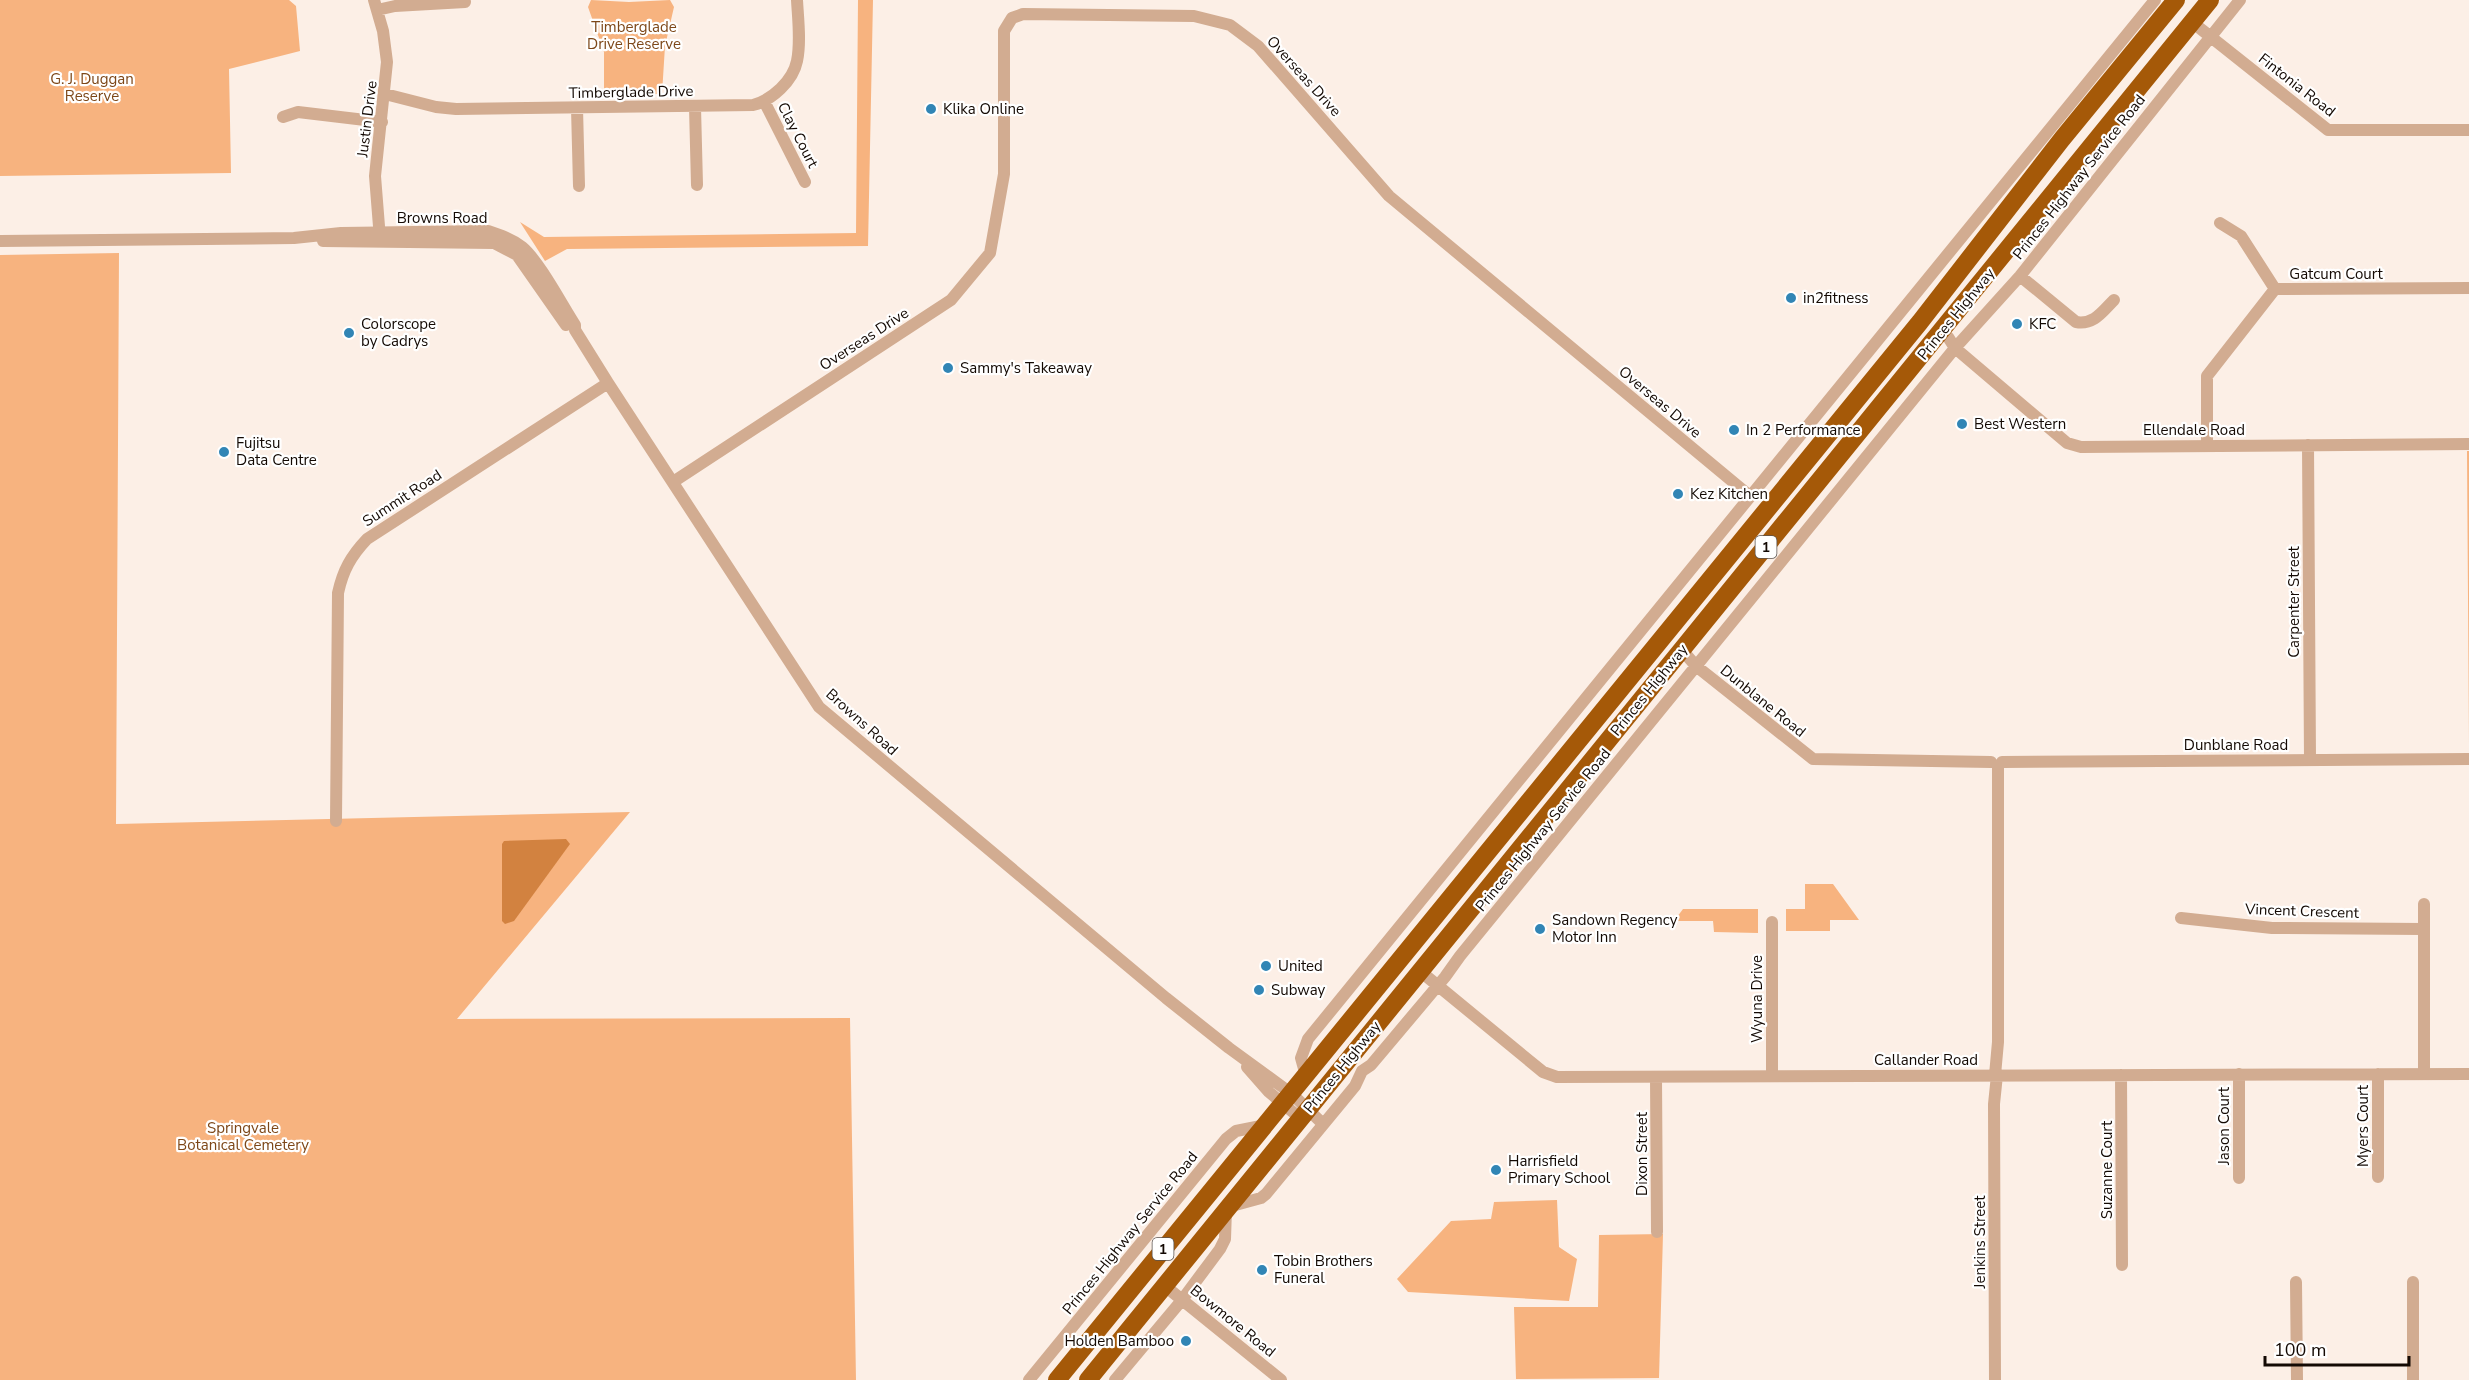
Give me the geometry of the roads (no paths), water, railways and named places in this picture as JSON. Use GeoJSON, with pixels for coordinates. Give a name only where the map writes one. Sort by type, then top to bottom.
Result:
{"type":"FeatureCollection","features":[{"type":"Feature","properties":{"kind":"highway","name":"Princes Highway"},"geometry":{"type":"LineString","coordinates":[[1057,1380],[1920,322],[2062,139],[2176,0]]}},
{"type":"Feature","properties":{"kind":"highway","name":"Princes Highway"},"geometry":{"type":"LineString","coordinates":[[1088,1380],[2210,0]]}},
{"type":"Feature","properties":{"kind":"highway"},"geometry":{"type":"LineString","coordinates":[[1920,322],[1942,332]]}},
{"type":"Feature","properties":{"kind":"highway"},"geometry":{"type":"LineString","coordinates":[[1568,752],[1609,719],[1664,652],[1669,649],[1682,650]]}},
{"type":"Feature","properties":{"kind":"highway"},"geometry":{"type":"LineString","coordinates":[[1166,1245],[1184,1260]]}},
{"type":"Feature","properties":{"kind":"highway"},"geometry":{"type":"LineString","coordinates":[[1147,1270],[1165,1286]]}},
{"type":"Feature","properties":{"kind":"street"},"geometry":{"type":"LineString","coordinates":[[764,101],[781,88],[797,62],[797,0]]}},
{"type":"Feature","properties":{"kind":"street"},"geometry":{"type":"LineString","coordinates":[[1305,1076],[1301,1058],[1308,1039],[2155,0]]}},
{"type":"Feature","properties":{"kind":"street"},"geometry":{"type":"LineString","coordinates":[[2211,35],[2240,0]]}},
{"type":"Feature","properties":{"kind":"street"},"geometry":{"type":"LineString","coordinates":[[376,5],[465,2]]}},
{"type":"Feature","properties":{"kind":"street","name":"Justin Drive"},"geometry":{"type":"LineString","coordinates":[[376,5],[387,49],[385,94],[375,176],[376,238]]}},
{"type":"Feature","properties":{"kind":"street","name":"Overseas Drive"},"geometry":{"type":"LineString","coordinates":[[673,482],[951,300],[990,253],[1004,174],[1004,31],[1012,18],[1023,14],[1194,16],[1230,25],[1258,46],[1389,196],[1750,496]]}},
{"type":"Feature","properties":{"kind":"street","name":"Fintonia Road"},"geometry":{"type":"LineString","coordinates":[[2192,22],[2328,130],[2469,130]]}},
{"type":"Feature","properties":{"kind":"street","name":"Princes Highway Service Road"},"geometry":{"type":"LineString","coordinates":[[1227,1208],[1266,1194],[1355,1086],[1362,1071],[1371,1065],[1438,985],[1954,348],[2020,276],[2211,35]]}},
{"type":"Feature","properties":{"kind":"street","name":"Timberglade Drive"},"geometry":{"type":"LineString","coordinates":[[385,94],[447,109],[740,106],[764,101]]}},
{"type":"Feature","properties":{"kind":"street","name":"Clay Court"},"geometry":{"type":"LineString","coordinates":[[764,101],[805,182]]}},
{"type":"Feature","properties":{"kind":"street"},"geometry":{"type":"LineString","coordinates":[[694,107],[697,185]]}},
{"type":"Feature","properties":{"kind":"street"},"geometry":{"type":"LineString","coordinates":[[577,108],[579,186]]}},
{"type":"Feature","properties":{"kind":"street"},"geometry":{"type":"LineString","coordinates":[[283,117],[298,112],[382,122]]}},
{"type":"Feature","properties":{"kind":"street"},"geometry":{"type":"LineString","coordinates":[[2220,223],[2241,236],[2275,289]]}},
{"type":"Feature","properties":{"kind":"street","name":"Browns Road"},"geometry":{"type":"LineString","coordinates":[[0,242],[294,238],[341,233],[376,238],[488,231],[508,238],[523,248],[552,287],[608,383],[784,657],[819,707],[1304,1113],[1323,1124]]}},
{"type":"Feature","properties":{"kind":"street"},"geometry":{"type":"LineString","coordinates":[[2020,276],[2076,321],[2086,323],[2095,319],[2114,300]]}},
{"type":"Feature","properties":{"kind":"street","name":"Gatcum Court"},"geometry":{"type":"LineString","coordinates":[[2207,445],[2207,376],[2275,289],[2469,288]]}},
{"type":"Feature","properties":{"kind":"street","name":"Ellendale Road"},"geometry":{"type":"LineString","coordinates":[[1942,332],[1954,348],[2067,443],[2081,447],[2469,444]]}},
{"type":"Feature","properties":{"kind":"street"},"geometry":{"type":"LineString","coordinates":[[1928,349],[1941,346],[1954,348]]}},
{"type":"Feature","properties":{"kind":"street","name":"Summit Road"},"geometry":{"type":"LineString","coordinates":[[336,821],[338,593],[342,571],[351,555],[367,539],[608,383]]}},
{"type":"Feature","properties":{"kind":"street","name":"Carpenter Street"},"geometry":{"type":"LineString","coordinates":[[2308,445],[2310,759]]}},
{"type":"Feature","properties":{"kind":"street","name":"Dunblane Road"},"geometry":{"type":"LineString","coordinates":[[1682,650],[1696,666],[1813,759],[1997,764],[2469,759]]}},
{"type":"Feature","properties":{"kind":"street"},"geometry":{"type":"LineString","coordinates":[[1667,668],[1681,664],[1696,666]]}},
{"type":"Feature","properties":{"kind":"street","name":"Jenkins Street"},"geometry":{"type":"LineString","coordinates":[[1995,1380],[1994,1104],[1998,1042],[1997,764]]}},
{"type":"Feature","properties":{"kind":"street"},"geometry":{"type":"LineString","coordinates":[[2424,904],[2424,1074]]}},
{"type":"Feature","properties":{"kind":"street","name":"Vincent Crescent"},"geometry":{"type":"LineString","coordinates":[[2181,918],[2272,928],[2423,929]]}},
{"type":"Feature","properties":{"kind":"street","name":"Wyuna Drive"},"geometry":{"type":"LineString","coordinates":[[1772,922],[1772,1076]]}},
{"type":"Feature","properties":{"kind":"street","name":"Callander Road"},"geometry":{"type":"LineString","coordinates":[[1420,971],[1550,1076],[2469,1074]]}},
{"type":"Feature","properties":{"kind":"street","name":"Jason Court"},"geometry":{"type":"LineString","coordinates":[[2239,1074],[2240,1178]]}},
{"type":"Feature","properties":{"kind":"street","name":"Myers Court"},"geometry":{"type":"LineString","coordinates":[[2378,1074],[2378,1177]]}},
{"type":"Feature","properties":{"kind":"street","name":"Suzanne Court"},"geometry":{"type":"LineString","coordinates":[[2121,1075],[2122,1265]]}},
{"type":"Feature","properties":{"kind":"street","name":"Dixon Street"},"geometry":{"type":"LineString","coordinates":[[1656,1077],[1657,1232]]}},
{"type":"Feature","properties":{"kind":"street","name":"Princes Highway Service Road"},"geometry":{"type":"LineString","coordinates":[[1029,1380],[1226,1139],[1236,1131],[1266,1125]]}},
{"type":"Feature","properties":{"kind":"street"},"geometry":{"type":"LineString","coordinates":[[1115,1380],[1182,1300],[1222,1245],[1225,1239],[1227,1208]]}},
{"type":"Feature","properties":{"kind":"street"},"geometry":{"type":"LineString","coordinates":[[2296,1282],[2297,1380]]}},
{"type":"Feature","properties":{"kind":"street"},"geometry":{"type":"LineString","coordinates":[[2413,1282],[2413,1380]]}},
{"type":"Feature","properties":{"kind":"street","name":"Bowmore Road"},"geometry":{"type":"LineString","coordinates":[[1165,1286],[1281,1380]]}},
{"type":"Feature","properties":{"kind":"place","name":"Klika Online"},"geometry":{"type":"Point","coordinates":[931,109]}},
{"type":"Feature","properties":{"kind":"place","name":"in2fitness"},"geometry":{"type":"Point","coordinates":[1791,298]}},
{"type":"Feature","properties":{"kind":"place","name":"KFC"},"geometry":{"type":"Point","coordinates":[2017,324]}},
{"type":"Feature","properties":{"kind":"place","name":"Colorscope by Cadrys"},"geometry":{"type":"Point","coordinates":[349,333]}},
{"type":"Feature","properties":{"kind":"place","name":"Sammy's Takeaway"},"geometry":{"type":"Point","coordinates":[948,368]}},
{"type":"Feature","properties":{"kind":"place","name":"Best Western"},"geometry":{"type":"Point","coordinates":[1962,424]}},
{"type":"Feature","properties":{"kind":"place","name":"In 2 Performance"},"geometry":{"type":"Point","coordinates":[1734,430]}},
{"type":"Feature","properties":{"kind":"place","name":"Fujitsu Data Centre"},"geometry":{"type":"Point","coordinates":[224,452]}},
{"type":"Feature","properties":{"kind":"place","name":"Kez Kitchen"},"geometry":{"type":"Point","coordinates":[1678,494]}},
{"type":"Feature","properties":{"kind":"place","name":"Sandown Regency Motor Inn"},"geometry":{"type":"Point","coordinates":[1540,929]}},
{"type":"Feature","properties":{"kind":"place","name":"United"},"geometry":{"type":"Point","coordinates":[1266,966]}},
{"type":"Feature","properties":{"kind":"place","name":"Subway"},"geometry":{"type":"Point","coordinates":[1259,990]}},
{"type":"Feature","properties":{"kind":"place","name":"Harrisfield Primary School"},"geometry":{"type":"Point","coordinates":[1496,1170]}},
{"type":"Feature","properties":{"kind":"place","name":"Tobin Brothers Funeral"},"geometry":{"type":"Point","coordinates":[1262,1270]}},
{"type":"Feature","properties":{"kind":"place","name":"Holden Bamboo"},"geometry":{"type":"Point","coordinates":[1186,1341]}},
{"type":"Feature","properties":{"kind":"park label","name":"Timberglade Drive Reserve"},"geometry":{"type":"Point","coordinates":[634,36]}},
{"type":"Feature","properties":{"kind":"park label","name":"G. J. Duggan Reserve"},"geometry":{"type":"Point","coordinates":[92,88]}},
{"type":"Feature","properties":{"kind":"park label","name":"Springvale Botanical Cemetery"},"geometry":{"type":"Point","coordinates":[243,1136]}}]}
